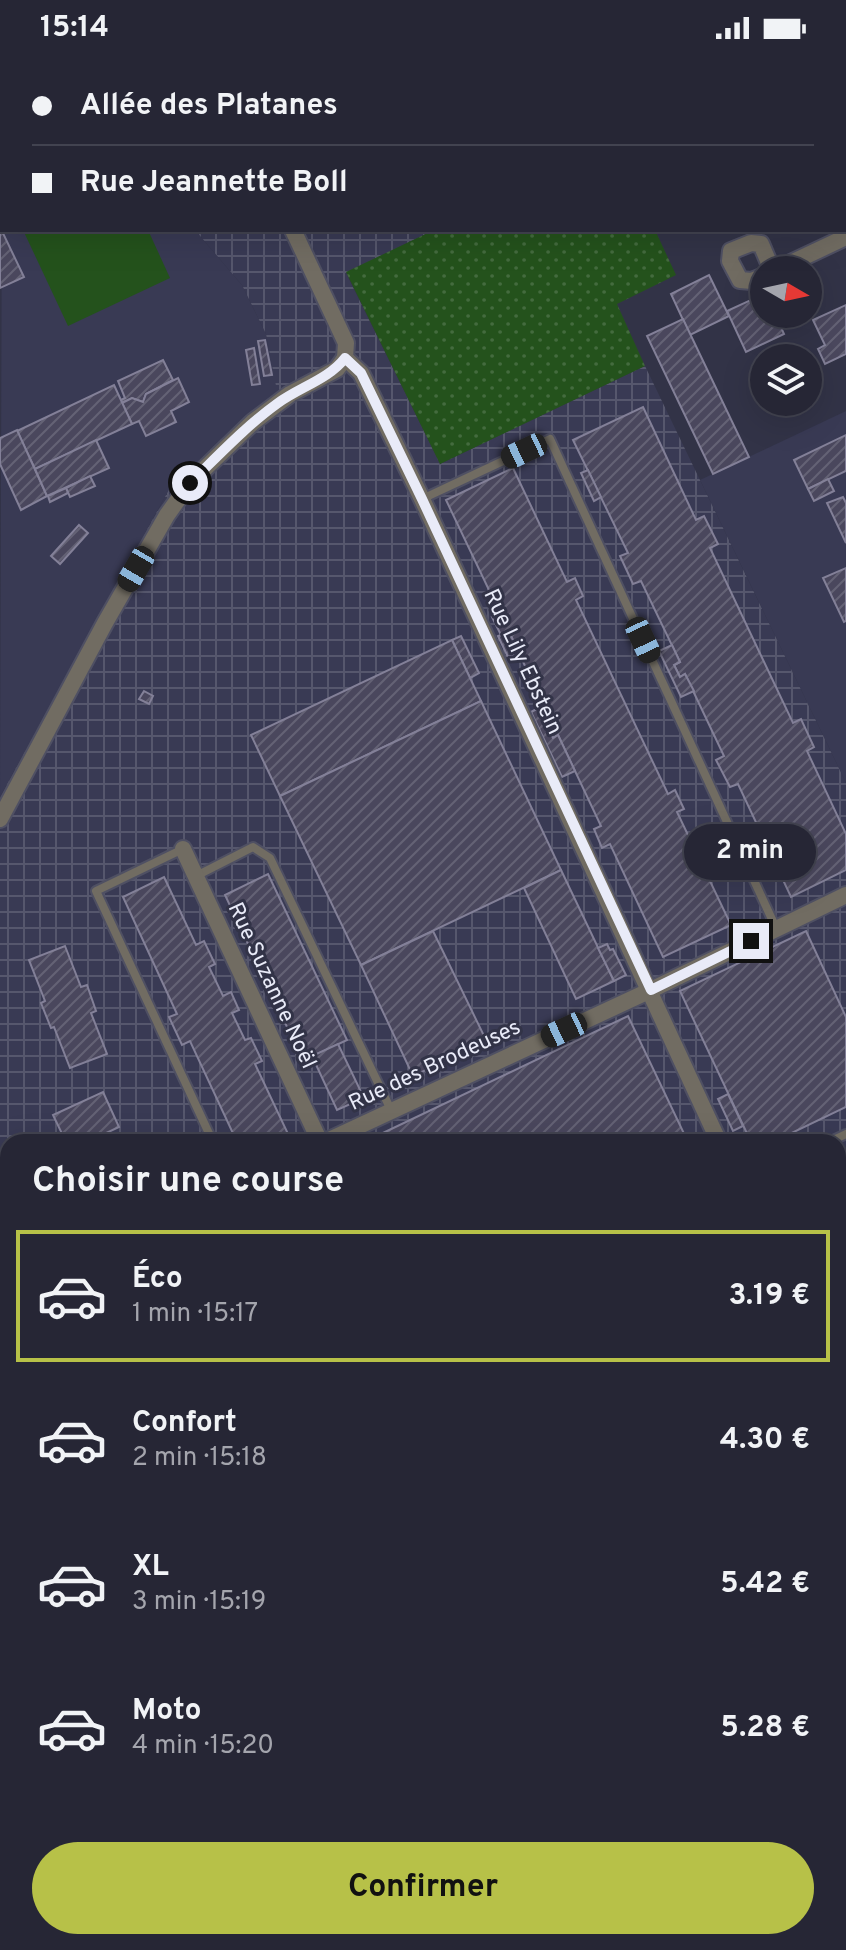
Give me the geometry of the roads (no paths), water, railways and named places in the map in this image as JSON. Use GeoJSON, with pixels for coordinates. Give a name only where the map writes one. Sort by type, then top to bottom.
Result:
{"type":"FeatureCollection","features":[{"type":"Feature","properties":{"kind":"street"},"geometry":{"type":"LineString","coordinates":[[0,819],[105,623],[167,515],[190,483],[253,422],[290,394],[337,369],[345,358],[346,343],[294,232]]}},
{"type":"Feature","properties":{"kind":"street"},"geometry":{"type":"LineString","coordinates":[[805,256],[846,237]]}},
{"type":"Feature","properties":{"kind":"street"},"geometry":{"type":"LineString","coordinates":[[750,281],[740,280],[730,261],[731,251],[751,243],[761,244],[767,256]]}},
{"type":"Feature","properties":{"kind":"street","name":"Rue Lily Ebstein"},"geometry":{"type":"LineString","coordinates":[[345,358],[361,373],[422,499],[715,1134]]}},
{"type":"Feature","properties":{"kind":"street","name":"Rue Suzanne Noël"},"geometry":{"type":"LineString","coordinates":[[183,849],[318,1134]]}},
{"type":"Feature","properties":{"kind":"street","name":"Rue des Brodeuses"},"geometry":{"type":"LineString","coordinates":[[339,1134],[651,990],[846,895]]}},
{"type":"Feature","properties":{"kind":"lane"},"geometry":{"type":"LineString","coordinates":[[422,499],[550,439],[776,928]]}},
{"type":"Feature","properties":{"kind":"lane"},"geometry":{"type":"LineString","coordinates":[[195,876],[253,847],[270,858],[391,1110]]}},
{"type":"Feature","properties":{"kind":"lane"},"geometry":{"type":"LineString","coordinates":[[183,849],[96,891],[209,1134]]}}]}
